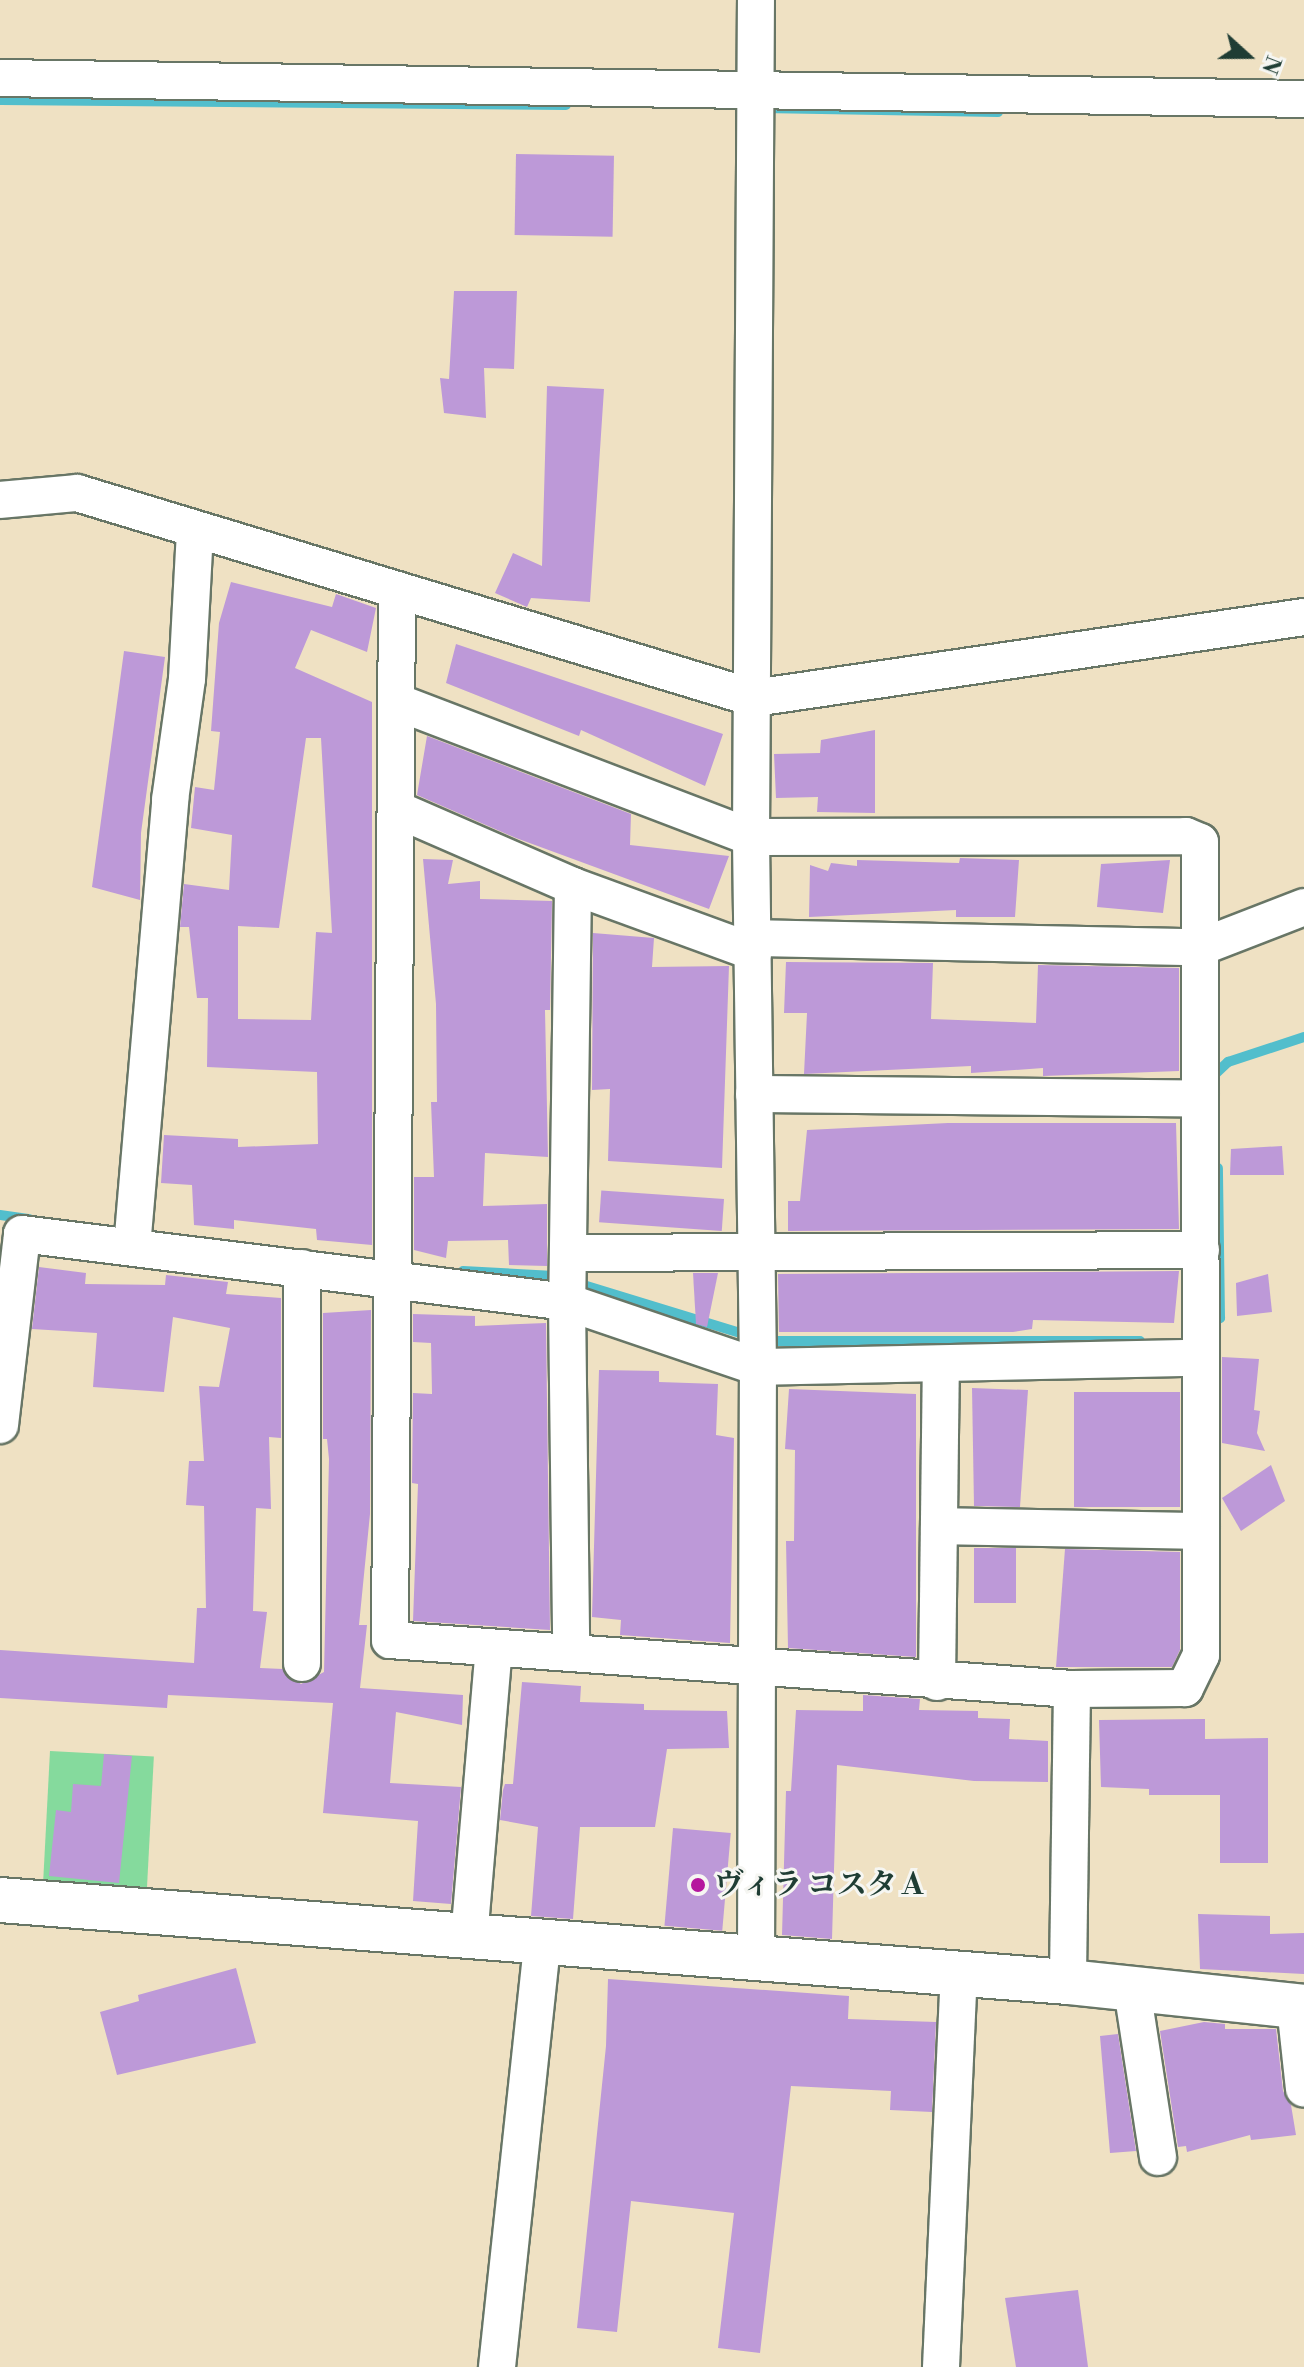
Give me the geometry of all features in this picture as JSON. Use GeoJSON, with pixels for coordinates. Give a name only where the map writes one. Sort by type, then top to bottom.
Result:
{"type":"FeatureCollection","features":[{"type":"Feature","properties":{"kind":"street"},"geometry":{"type":"LineString","coordinates":[[756,0],[751,837],[758,1367],[756,1958]]}},
{"type":"Feature","properties":{"kind":"street"},"geometry":{"type":"LineString","coordinates":[[0,78],[755,94],[1304,99]]}},
{"type":"Feature","properties":{"kind":"street"},"geometry":{"type":"LineString","coordinates":[[0,500],[77,493],[754,698],[1304,617]]}},
{"type":"Feature","properties":{"kind":"street"},"geometry":{"type":"LineString","coordinates":[[132,1247],[170,800],[187,679],[195,529]]}},
{"type":"Feature","properties":{"kind":"street"},"geometry":{"type":"LineString","coordinates":[[397,590],[396,1283],[390,1640],[937,1682],[1072,1689],[1185,1688],[1201,1655],[1200,842],[1186,836],[751,837],[397,702]]}},
{"type":"Feature","properties":{"kind":"street"},"geometry":{"type":"LineString","coordinates":[[396,809],[573,886],[753,945],[1201,947],[1304,907]]}},
{"type":"Feature","properties":{"kind":"street"},"geometry":{"type":"LineString","coordinates":[[571,1653],[567,1302],[573,886]]}},
{"type":"Feature","properties":{"kind":"street"},"geometry":{"type":"LineString","coordinates":[[754,1094],[1200,1099]]}},
{"type":"Feature","properties":{"kind":"street"},"geometry":{"type":"LineString","coordinates":[[0,1425],[22,1234],[567,1302],[758,1367],[1201,1358]]}},
{"type":"Feature","properties":{"kind":"street"},"geometry":{"type":"LineString","coordinates":[[568,1253],[1201,1250]]}},
{"type":"Feature","properties":{"kind":"street"},"geometry":{"type":"LineString","coordinates":[[302,1268],[302,1663]]}},
{"type":"Feature","properties":{"kind":"street"},"geometry":{"type":"LineString","coordinates":[[937,1682],[941,1364]]}},
{"type":"Feature","properties":{"kind":"street"},"geometry":{"type":"LineString","coordinates":[[939,1526],[1201,1531]]}},
{"type":"Feature","properties":{"kind":"street"},"geometry":{"type":"LineString","coordinates":[[469,1938],[494,1649]]}},
{"type":"Feature","properties":{"kind":"street"},"geometry":{"type":"LineString","coordinates":[[1068,1982],[1072,1689]]}},
{"type":"Feature","properties":{"kind":"street"},"geometry":{"type":"LineString","coordinates":[[0,1900],[1068,1982],[1300,2007],[1304,2089]]}},
{"type":"Feature","properties":{"kind":"street"},"geometry":{"type":"LineString","coordinates":[[497,2367],[542,1944]]}},
{"type":"Feature","properties":{"kind":"street"},"geometry":{"type":"LineString","coordinates":[[941,2367],[959,1975]]}},
{"type":"Feature","properties":{"kind":"street"},"geometry":{"type":"LineString","coordinates":[[1132,1989],[1158,2157]]}},
{"type":"Feature","properties":{"kind":"green space"},"geometry":{"type":"Polygon","coordinates":[[[50,1751],[154,1756],[147,1889],[43,1884],[50,1751]]]}},
{"type":"Feature","properties":{"kind":"building"},"geometry":{"type":"Polygon","coordinates":[[[516,154],[614,156],[613,237],[515,235],[516,154]]]}},
{"type":"Feature","properties":{"kind":"building"},"geometry":{"type":"Polygon","coordinates":[[[454,291],[517,291],[514,369],[484,368],[486,418],[444,413],[440,378],[449,379],[454,291]]]}},
{"type":"Feature","properties":{"kind":"building"},"geometry":{"type":"Polygon","coordinates":[[[547,386],[604,389],[590,602],[531,598],[527,607],[495,593],[513,553],[542,566],[547,386]]]}},
{"type":"Feature","properties":{"kind":"building"},"geometry":{"type":"Polygon","coordinates":[[[231,582],[332,607],[336,594],[376,608],[367,652],[311,630],[295,668],[372,702],[372,1245],[317,1240],[316,1229],[234,1220],[234,1229],[194,1225],[192,1185],[161,1183],[164,1135],[238,1139],[238,1147],[318,1144],[317,1072],[207,1067],[208,998],[197,998],[189,927],[180,927],[184,884],[229,890],[232,835],[191,828],[195,787],[214,790],[220,732],[211,731],[219,623],[231,582]],[[306,738],[279,928],[238,926],[238,1019],[311,1020],[316,932],[332,933],[321,738],[306,738]]]}},
{"type":"Feature","properties":{"kind":"building"},"geometry":{"type":"Polygon","coordinates":[[[456,644],[723,734],[705,786],[581,730],[579,736],[446,683],[456,644]]]}},
{"type":"Feature","properties":{"kind":"building"},"geometry":{"type":"Polygon","coordinates":[[[124,651],[165,657],[141,833],[140,900],[92,887],[124,651]]]}},
{"type":"Feature","properties":{"kind":"building"},"geometry":{"type":"Polygon","coordinates":[[[875,730],[875,813],[817,812],[818,797],[776,798],[774,754],[820,753],[821,740],[875,730]]]}},
{"type":"Feature","properties":{"kind":"building"},"geometry":{"type":"Polygon","coordinates":[[[427,736],[631,814],[630,845],[729,856],[709,909],[516,838],[417,795],[427,736]]]}},
{"type":"Feature","properties":{"kind":"building"},"geometry":{"type":"Polygon","coordinates":[[[960,858],[1019,860],[1015,917],[956,917],[956,910],[809,917],[810,865],[828,871],[831,863],[857,866],[857,860],[959,863],[960,858]]]}},
{"type":"Feature","properties":{"kind":"building"},"geometry":{"type":"Polygon","coordinates":[[[423,859],[453,860],[448,884],[480,881],[480,899],[552,901],[550,1010],[545,1010],[548,1157],[485,1153],[483,1206],[547,1204],[547,1266],[509,1265],[508,1240],[448,1241],[446,1258],[414,1250],[414,1177],[434,1177],[431,1102],[437,1102],[436,1004],[423,859]]]}},
{"type":"Feature","properties":{"kind":"building"},"geometry":{"type":"Polygon","coordinates":[[[1170,860],[1163,913],[1097,907],[1101,864],[1170,860]]]}},
{"type":"Feature","properties":{"kind":"building"},"geometry":{"type":"Polygon","coordinates":[[[593,933],[654,938],[652,967],[729,966],[722,1168],[608,1161],[610,1089],[592,1090],[593,933]]]}},
{"type":"Feature","properties":{"kind":"building"},"geometry":{"type":"Polygon","coordinates":[[[786,962],[933,963],[931,1019],[1036,1023],[1038,965],[1179,968],[1179,1071],[1043,1076],[1043,1068],[971,1073],[971,1066],[804,1074],[807,1013],[784,1013],[786,962]]]}},
{"type":"Feature","properties":{"kind":"building"},"geometry":{"type":"Polygon","coordinates":[[[948,1123],[1176,1123],[1179,1229],[788,1231],[788,1201],[800,1201],[807,1130],[948,1123]]]}},
{"type":"Feature","properties":{"kind":"building"},"geometry":{"type":"Polygon","coordinates":[[[1282,1146],[1284,1175],[1230,1175],[1231,1149],[1282,1146]]]}},
{"type":"Feature","properties":{"kind":"building"},"geometry":{"type":"Polygon","coordinates":[[[601,1190],[724,1199],[722,1231],[599,1222],[601,1190]]]}},
{"type":"Feature","properties":{"kind":"building"},"geometry":{"type":"Polygon","coordinates":[[[39,1267],[86,1273],[85,1284],[165,1285],[166,1275],[228,1282],[226,1294],[281,1298],[281,1438],[269,1437],[271,1509],[256,1508],[253,1611],[267,1612],[260,1668],[283,1669],[301,1684],[324,1672],[329,1459],[327,1439],[323,1439],[323,1313],[371,1310],[370,1514],[359,1625],[367,1625],[360,1688],[463,1695],[462,1725],[396,1712],[390,1783],[461,1787],[451,1904],[413,1901],[418,1821],[323,1813],[333,1703],[168,1695],[167,1708],[0,1698],[0,1650],[194,1663],[197,1608],[206,1608],[204,1506],[186,1505],[189,1461],[204,1461],[199,1386],[219,1387],[230,1328],[173,1317],[164,1392],[93,1387],[97,1333],[32,1329],[39,1267]]]}},
{"type":"Feature","properties":{"kind":"building"},"geometry":{"type":"Polygon","coordinates":[[[1179,1271],[1174,1323],[1033,1320],[1032,1329],[1013,1332],[779,1332],[778,1274],[1179,1271]]]}},
{"type":"Feature","properties":{"kind":"building"},"geometry":{"type":"Polygon","coordinates":[[[693,1273],[718,1273],[707,1327],[696,1324],[693,1273]]]}},
{"type":"Feature","properties":{"kind":"building"},"geometry":{"type":"Polygon","coordinates":[[[1268,1274],[1272,1312],[1237,1316],[1236,1283],[1268,1274]]]}},
{"type":"Feature","properties":{"kind":"building"},"geometry":{"type":"Polygon","coordinates":[[[413,1314],[475,1316],[475,1326],[546,1323],[550,1630],[413,1621],[418,1484],[412,1483],[413,1393],[432,1394],[431,1343],[413,1342],[413,1314]]]}},
{"type":"Feature","properties":{"kind":"building"},"geometry":{"type":"Polygon","coordinates":[[[1222,1357],[1259,1359],[1254,1410],[1260,1411],[1257,1433],[1265,1451],[1222,1443],[1222,1357]]]}},
{"type":"Feature","properties":{"kind":"building"},"geometry":{"type":"Polygon","coordinates":[[[599,1370],[659,1371],[659,1382],[718,1384],[716,1435],[734,1438],[730,1643],[620,1635],[621,1620],[592,1617],[599,1370]]]}},
{"type":"Feature","properties":{"kind":"building"},"geometry":{"type":"Polygon","coordinates":[[[972,1388],[1028,1390],[1020,1507],[974,1506],[972,1388]]]}},
{"type":"Feature","properties":{"kind":"building"},"geometry":{"type":"Polygon","coordinates":[[[789,1389],[916,1394],[916,1657],[788,1648],[786,1541],[794,1541],[795,1450],[785,1449],[789,1389]]]}},
{"type":"Feature","properties":{"kind":"building"},"geometry":{"type":"Polygon","coordinates":[[[1074,1392],[1180,1392],[1180,1507],[1074,1507],[1074,1392]]]}},
{"type":"Feature","properties":{"kind":"building"},"geometry":{"type":"Polygon","coordinates":[[[1271,1465],[1285,1501],[1241,1531],[1222,1498],[1271,1465]]]}},
{"type":"Feature","properties":{"kind":"building"},"geometry":{"type":"Polygon","coordinates":[[[974,1548],[1016,1548],[1016,1603],[974,1603],[974,1548]]]}},
{"type":"Feature","properties":{"kind":"building"},"geometry":{"type":"Polygon","coordinates":[[[1065,1549],[1180,1552],[1180,1650],[1172,1667],[1056,1667],[1065,1549]]]}},
{"type":"Feature","properties":{"kind":"building"},"geometry":{"type":"Polygon","coordinates":[[[522,1682],[581,1686],[580,1702],[644,1704],[644,1710],[727,1711],[729,1748],[667,1749],[655,1827],[580,1827],[573,1919],[531,1916],[538,1827],[500,1820],[505,1784],[513,1784],[522,1682]]]}},
{"type":"Feature","properties":{"kind":"building"},"geometry":{"type":"Polygon","coordinates":[[[863,1695],[920,1699],[919,1710],[978,1711],[978,1718],[1010,1719],[1009,1739],[1048,1741],[1048,1782],[974,1781],[837,1765],[832,1939],[782,1935],[786,1791],[791,1791],[796,1710],[863,1711],[863,1695]]]}},
{"type":"Feature","properties":{"kind":"building"},"geometry":{"type":"Polygon","coordinates":[[[1205,1719],[1205,1739],[1268,1738],[1268,1863],[1220,1863],[1220,1795],[1149,1795],[1149,1789],[1101,1787],[1099,1720],[1205,1719]]]}},
{"type":"Feature","properties":{"kind":"building"},"geometry":{"type":"Polygon","coordinates":[[[104,1754],[132,1756],[119,1883],[49,1876],[56,1810],[71,1812],[73,1784],[101,1786],[104,1754]]]}},
{"type":"Feature","properties":{"kind":"building","name":"ヴィラ コスタ A"},"geometry":{"type":"Polygon","coordinates":[[[673,1828],[731,1833],[722,1931],[664,1926],[673,1828]]]}},
{"type":"Feature","properties":{"kind":"building"},"geometry":{"type":"Polygon","coordinates":[[[1198,1914],[1270,1916],[1270,1934],[1304,1933],[1304,1974],[1200,1969],[1198,1914]]]}},
{"type":"Feature","properties":{"kind":"building"},"geometry":{"type":"Polygon","coordinates":[[[236,1968],[256,2043],[117,2075],[100,2012],[139,2001],[138,1995],[236,1968]]]}},
{"type":"Feature","properties":{"kind":"building"},"geometry":{"type":"Polygon","coordinates":[[[608,1979],[849,1996],[848,2019],[936,2022],[932,2112],[890,2110],[891,2091],[791,2086],[760,2353],[718,2348],[734,2213],[631,2201],[617,2332],[577,2328],[606,2046],[608,1979]]]}},
{"type":"Feature","properties":{"kind":"building"},"geometry":{"type":"Polygon","coordinates":[[[1204,2022],[1225,2024],[1225,2029],[1276,2029],[1283,2091],[1291,2105],[1296,2135],[1251,2140],[1250,2135],[1187,2152],[1186,2146],[1178,2147],[1160,2031],[1204,2022]]]}},
{"type":"Feature","properties":{"kind":"building"},"geometry":{"type":"Polygon","coordinates":[[[1118,2034],[1136,2151],[1110,2153],[1100,2036],[1118,2034]]]}},
{"type":"Feature","properties":{"kind":"building"},"geometry":{"type":"Polygon","coordinates":[[[1078,2290],[1088,2367],[1016,2367],[1005,2298],[1078,2290]]]}},
{"type":"Feature","properties":{"kind":"waterway"},"geometry":{"type":"LineString","coordinates":[[0,100],[566,105]]}},
{"type":"Feature","properties":{"kind":"waterway"},"geometry":{"type":"LineString","coordinates":[[762,108],[998,112]]}},
{"type":"Feature","properties":{"kind":"waterway"},"geometry":{"type":"LineString","coordinates":[[1213,1076],[1228,1062],[1304,1037]]}},
{"type":"Feature","properties":{"kind":"waterway"},"geometry":{"type":"LineString","coordinates":[[1208,1325],[1220,1318],[1218,1168]]}},
{"type":"Feature","properties":{"kind":"waterway"},"geometry":{"type":"LineString","coordinates":[[0,1215],[30,1219]]}},
{"type":"Feature","properties":{"kind":"waterway"},"geometry":{"type":"LineString","coordinates":[[463,1271],[554,1276],[750,1336]]}},
{"type":"Feature","properties":{"kind":"waterway"},"geometry":{"type":"LineString","coordinates":[[765,1341],[1140,1341]]}},
{"type":"Feature","properties":{"kind":"place","name":"ヴィラ コスタ A"},"geometry":{"type":"Point","coordinates":[698,1885]}}]}
